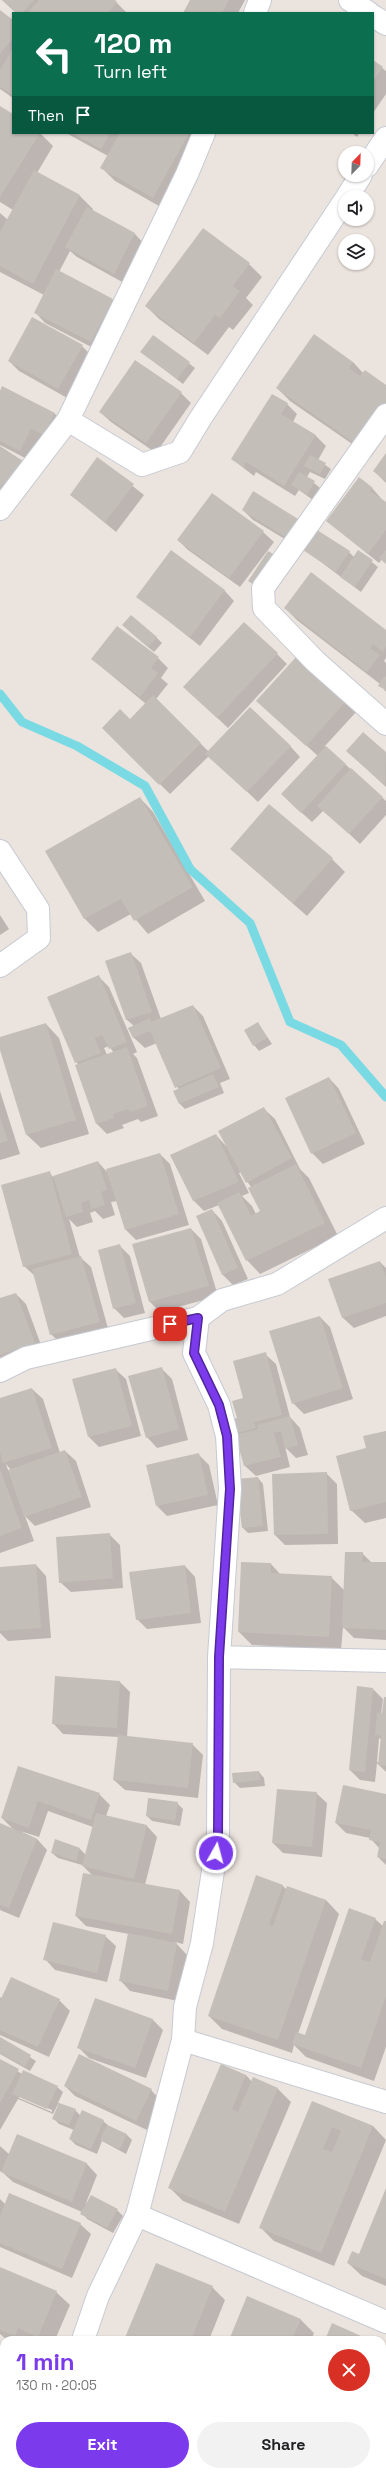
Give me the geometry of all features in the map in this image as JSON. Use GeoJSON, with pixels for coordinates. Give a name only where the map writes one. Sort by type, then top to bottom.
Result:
{"type":"FeatureCollection","features":[{"type":"Feature","properties":{"kind":"street"},"geometry":{"type":"LineString","coordinates":[[255,12],[260,0]]}},
{"type":"Feature","properties":{"kind":"street"},"geometry":{"type":"LineString","coordinates":[[350,0],[368,12]]}},
{"type":"Feature","properties":{"kind":"street"},"geometry":{"type":"LineString","coordinates":[[374,17],[386,24]]}},
{"type":"Feature","properties":{"kind":"street"},"geometry":{"type":"LineString","coordinates":[[0,509],[68,420],[187,174],[204,134]]}},
{"type":"Feature","properties":{"kind":"street"},"geometry":{"type":"LineString","coordinates":[[374,156],[386,138]]}},
{"type":"Feature","properties":{"kind":"street"},"geometry":{"type":"LineString","coordinates":[[68,420],[142,464],[180,452],[200,419],[338,211]]}},
{"type":"Feature","properties":{"kind":"street"},"geometry":{"type":"LineString","coordinates":[[386,415],[264,588],[264,608],[315,661],[386,724]]}},
{"type":"Feature","properties":{"kind":"street"},"geometry":{"type":"LineString","coordinates":[[0,851],[38,909],[39,938],[0,966]]}},
{"type":"Feature","properties":{"kind":"street"},"geometry":{"type":"LineString","coordinates":[[0,1371],[26,1358],[198,1318],[222,1300],[276,1284],[386,1218]]}},
{"type":"Feature","properties":{"kind":"street"},"geometry":{"type":"LineString","coordinates":[[84,2336],[98,2296],[137,2215],[183,2040],[185,2007],[202,1943],[218,1838],[219,1657],[230,1489],[228,1443],[219,1405],[194,1353],[198,1318]]}},
{"type":"Feature","properties":{"kind":"street"},"geometry":{"type":"LineString","coordinates":[[219,1657],[386,1661]]}},
{"type":"Feature","properties":{"kind":"street"},"geometry":{"type":"LineString","coordinates":[[183,2040],[386,2102]]}},
{"type":"Feature","properties":{"kind":"street"},"geometry":{"type":"LineString","coordinates":[[137,2215],[386,2322]]}},
{"type":"Feature","properties":{"kind":"building"},"geometry":{"type":"Polygon","coordinates":[[[2,0],[34,0],[23,12],[16,12],[2,0]]]}},
{"type":"Feature","properties":{"kind":"building"},"geometry":{"type":"Polygon","coordinates":[[[39,0],[115,0],[117,2],[109,12],[29,12],[39,0]]]}},
{"type":"Feature","properties":{"kind":"building"},"geometry":{"type":"Polygon","coordinates":[[[190,0],[229,0],[223,12],[184,12],[190,0]]]}},
{"type":"Feature","properties":{"kind":"building"},"geometry":{"type":"Polygon","coordinates":[[[0,10],[12,19],[12,39],[0,54],[0,10]]]}},
{"type":"Feature","properties":{"kind":"building"},"geometry":{"type":"Polygon","coordinates":[[[12,50],[12,94],[0,87],[0,70],[12,50]]]}},
{"type":"Feature","properties":{"kind":"building"},"geometry":{"type":"Polygon","coordinates":[[[374,61],[383,67],[374,80],[374,61]]]}},
{"type":"Feature","properties":{"kind":"building"},"geometry":{"type":"Polygon","coordinates":[[[0,106],[12,113],[12,134],[39,134],[0,197],[0,106]]]}},
{"type":"Feature","properties":{"kind":"building"},"geometry":{"type":"Polygon","coordinates":[[[74,134],[109,134],[101,149],[74,134]]]}},
{"type":"Feature","properties":{"kind":"building"},"geometry":{"type":"Polygon","coordinates":[[[119,134],[188,134],[153,198],[100,168],[119,134]]]}},
{"type":"Feature","properties":{"kind":"building"},"geometry":{"type":"Polygon","coordinates":[[[34,170],[80,195],[33,284],[0,266],[0,232],[34,170]]]}},
{"type":"Feature","properties":{"kind":"building"},"geometry":{"type":"Polygon","coordinates":[[[87,207],[135,233],[114,274],[65,247],[87,207]]]}},
{"type":"Feature","properties":{"kind":"building"},"geometry":{"type":"Polygon","coordinates":[[[203,228],[250,263],[233,286],[240,291],[220,318],[215,315],[194,343],[145,306],[203,228]]]}},
{"type":"Feature","properties":{"kind":"building"},"geometry":{"type":"Polygon","coordinates":[[[56,269],[113,299],[91,342],[34,313],[56,269]]]}},
{"type":"Feature","properties":{"kind":"building"},"geometry":{"type":"Polygon","coordinates":[[[32,317],[83,345],[58,389],[8,361],[32,317]]]}},
{"type":"Feature","properties":{"kind":"building"},"geometry":{"type":"Polygon","coordinates":[[[314,334],[353,362],[349,368],[360,376],[365,370],[386,385],[386,404],[357,445],[276,388],[314,334]]]}},
{"type":"Feature","properties":{"kind":"building"},"geometry":{"type":"Polygon","coordinates":[[[153,335],[190,362],[177,379],[140,352],[153,335]]]}},
{"type":"Feature","properties":{"kind":"building"},"geometry":{"type":"Polygon","coordinates":[[[135,360],[182,392],[146,443],[99,412],[135,360]]]}},
{"type":"Feature","properties":{"kind":"building"},"geometry":{"type":"Polygon","coordinates":[[[2,386],[55,413],[44,435],[31,429],[20,451],[0,441],[0,391],[2,386]]]}},
{"type":"Feature","properties":{"kind":"building"},"geometry":{"type":"Polygon","coordinates":[[[272,394],[288,403],[281,414],[316,435],[284,486],[246,462],[243,467],[231,459],[272,394]]]}},
{"type":"Feature","properties":{"kind":"building"},"geometry":{"type":"Polygon","coordinates":[[[0,446],[23,461],[5,487],[2,485],[0,488],[0,446]]]}},
{"type":"Feature","properties":{"kind":"building"},"geometry":{"type":"Polygon","coordinates":[[[386,453],[386,481],[373,471],[386,453]]]}},
{"type":"Feature","properties":{"kind":"building"},"geometry":{"type":"Polygon","coordinates":[[[310,455],[326,463],[320,474],[304,466],[310,455]]]}},
{"type":"Feature","properties":{"kind":"building"},"geometry":{"type":"Polygon","coordinates":[[[97,457],[134,484],[105,522],[70,495],[97,457]]]}},
{"type":"Feature","properties":{"kind":"building"},"geometry":{"type":"Polygon","coordinates":[[[299,472],[315,481],[307,495],[291,485],[299,472]]]}},
{"type":"Feature","properties":{"kind":"building"},"geometry":{"type":"Polygon","coordinates":[[[359,477],[373,488],[370,491],[386,502],[386,530],[368,554],[326,521],[359,477]]]}},
{"type":"Feature","properties":{"kind":"building"},"geometry":{"type":"Polygon","coordinates":[[[253,491],[298,519],[287,538],[242,510],[253,491]]]}},
{"type":"Feature","properties":{"kind":"building"},"geometry":{"type":"Polygon","coordinates":[[[212,493],[264,531],[229,578],[177,540],[212,493]]]}},
{"type":"Feature","properties":{"kind":"building"},"geometry":{"type":"Polygon","coordinates":[[[317,530],[350,551],[336,572],[303,550],[317,530]]]}},
{"type":"Feature","properties":{"kind":"building"},"geometry":{"type":"Polygon","coordinates":[[[171,550],[225,590],[190,637],[136,597],[171,550]]]}},
{"type":"Feature","properties":{"kind":"building"},"geometry":{"type":"Polygon","coordinates":[[[358,550],[373,560],[355,587],[340,577],[358,550]]]}},
{"type":"Feature","properties":{"kind":"building"},"geometry":{"type":"Polygon","coordinates":[[[386,550],[386,564],[379,558],[386,550]]]}},
{"type":"Feature","properties":{"kind":"building"},"geometry":{"type":"Polygon","coordinates":[[[268,551],[280,558],[260,589],[248,581],[268,551]]]}},
{"type":"Feature","properties":{"kind":"building"},"geometry":{"type":"Polygon","coordinates":[[[311,572],[386,630],[386,647],[383,652],[373,644],[370,648],[380,655],[367,672],[284,608],[311,572]]]}},
{"type":"Feature","properties":{"kind":"building"},"geometry":{"type":"Polygon","coordinates":[[[131,615],[157,637],[148,647],[122,625],[131,615]]]}},
{"type":"Feature","properties":{"kind":"building"},"geometry":{"type":"Polygon","coordinates":[[[244,622],[278,653],[217,718],[183,687],[244,622]]]}},
{"type":"Feature","properties":{"kind":"building"},"geometry":{"type":"Polygon","coordinates":[[[117,626],[159,657],[151,668],[158,673],[140,697],[91,659],[117,626]]]}},
{"type":"Feature","properties":{"kind":"building"},"geometry":{"type":"Polygon","coordinates":[[[297,656],[347,700],[306,746],[256,701],[297,656]]]}},
{"type":"Feature","properties":{"kind":"building"},"geometry":{"type":"Polygon","coordinates":[[[384,676],[386,677],[386,690],[378,686],[384,676]]]}},
{"type":"Feature","properties":{"kind":"building"},"geometry":{"type":"Polygon","coordinates":[[[153,695],[201,743],[159,785],[102,728],[120,709],[130,719],[153,695]]]}},
{"type":"Feature","properties":{"kind":"building"},"geometry":{"type":"Polygon","coordinates":[[[250,707],[291,746],[247,792],[205,754],[250,707]]]}},
{"type":"Feature","properties":{"kind":"building"},"geometry":{"type":"Polygon","coordinates":[[[363,732],[386,752],[385,785],[346,751],[363,732]]]}},
{"type":"Feature","properties":{"kind":"building"},"geometry":{"type":"Polygon","coordinates":[[[326,746],[346,764],[301,813],[281,794],[326,746]]]}},
{"type":"Feature","properties":{"kind":"building"},"geometry":{"type":"Polygon","coordinates":[[[351,768],[383,797],[349,834],[317,806],[351,768]]]}},
{"type":"Feature","properties":{"kind":"building"},"geometry":{"type":"Polygon","coordinates":[[[140,797],[193,887],[134,921],[121,899],[84,919],[45,851],[140,797]]]}},
{"type":"Feature","properties":{"kind":"building"},"geometry":{"type":"Polygon","coordinates":[[[269,804],[333,858],[293,903],[230,849],[269,804]]]}},
{"type":"Feature","properties":{"kind":"building"},"geometry":{"type":"Polygon","coordinates":[[[131,952],[152,1012],[126,1020],[105,961],[131,952]]]}},
{"type":"Feature","properties":{"kind":"building"},"geometry":{"type":"Polygon","coordinates":[[[99,975],[127,1042],[109,1049],[102,1035],[95,1038],[101,1053],[75,1063],[47,997],[99,975]]]}},
{"type":"Feature","properties":{"kind":"building"},"geometry":{"type":"Polygon","coordinates":[[[193,1005],[221,1068],[175,1088],[150,1031],[133,1038],[128,1028],[150,1018],[151,1022],[193,1005]]]}},
{"type":"Feature","properties":{"kind":"building"},"geometry":{"type":"Polygon","coordinates":[[[258,1022],[267,1038],[253,1046],[244,1030],[258,1022]]]}},
{"type":"Feature","properties":{"kind":"building"},"geometry":{"type":"Polygon","coordinates":[[[46,1023],[76,1120],[26,1135],[0,1050],[0,1037],[46,1023]]]}},
{"type":"Feature","properties":{"kind":"building"},"geometry":{"type":"Polygon","coordinates":[[[127,1047],[148,1106],[130,1112],[128,1109],[113,1114],[114,1118],[96,1124],[75,1065],[127,1047]]]}},
{"type":"Feature","properties":{"kind":"building"},"geometry":{"type":"Polygon","coordinates":[[[213,1074],[219,1087],[179,1104],[173,1091],[213,1074]]]}},
{"type":"Feature","properties":{"kind":"building"},"geometry":{"type":"Polygon","coordinates":[[[329,1077],[356,1133],[311,1154],[285,1098],[329,1077]]]}},
{"type":"Feature","properties":{"kind":"building"},"geometry":{"type":"Polygon","coordinates":[[[264,1107],[292,1158],[246,1183],[218,1131],[264,1107]]]}},
{"type":"Feature","properties":{"kind":"building"},"geometry":{"type":"Polygon","coordinates":[[[0,1117],[8,1141],[0,1143],[0,1117]]]}},
{"type":"Feature","properties":{"kind":"building"},"geometry":{"type":"Polygon","coordinates":[[[216,1134],[239,1182],[193,1201],[170,1155],[216,1134]]]}},
{"type":"Feature","properties":{"kind":"building"},"geometry":{"type":"Polygon","coordinates":[[[160,1153],[179,1214],[125,1230],[106,1169],[160,1153]]]}},
{"type":"Feature","properties":{"kind":"building"},"geometry":{"type":"Polygon","coordinates":[[[98,1161],[107,1190],[101,1192],[105,1205],[91,1209],[89,1200],[81,1203],[83,1212],[66,1217],[53,1176],[98,1161]]]}},
{"type":"Feature","properties":{"kind":"building"},"geometry":{"type":"Polygon","coordinates":[[[296,1164],[325,1223],[246,1261],[217,1203],[239,1192],[251,1216],[260,1211],[248,1188],[296,1164]]]}},
{"type":"Feature","properties":{"kind":"building"},"geometry":{"type":"Polygon","coordinates":[[[50,1171],[72,1254],[23,1267],[1,1185],[50,1171]]]}},
{"type":"Feature","properties":{"kind":"building"},"geometry":{"type":"Polygon","coordinates":[[[212,1209],[238,1268],[222,1275],[196,1216],[212,1209]]]}},
{"type":"Feature","properties":{"kind":"building"},"geometry":{"type":"Polygon","coordinates":[[[191,1228],[209,1286],[149,1302],[132,1244],[191,1228]]]}},
{"type":"Feature","properties":{"kind":"building"},"geometry":{"type":"Polygon","coordinates":[[[120,1244],[136,1303],[113,1309],[98,1250],[120,1244]]]}},
{"type":"Feature","properties":{"kind":"building"},"geometry":{"type":"Polygon","coordinates":[[[81,1256],[100,1322],[50,1335],[32,1269],[81,1256]]]}},
{"type":"Feature","properties":{"kind":"building"},"geometry":{"type":"Polygon","coordinates":[[[380,1261],[386,1277],[386,1303],[342,1318],[328,1279],[380,1261]]]}},
{"type":"Feature","properties":{"kind":"building"},"geometry":{"type":"Polygon","coordinates":[[[16,1293],[35,1343],[0,1355],[0,1298],[16,1293]]]}},
{"type":"Feature","properties":{"kind":"building"},"geometry":{"type":"Polygon","coordinates":[[[320,1316],[343,1388],[292,1404],[269,1331],[320,1316]]]}},
{"type":"Feature","properties":{"kind":"building"},"geometry":{"type":"Polygon","coordinates":[[[266,1352],[282,1415],[254,1422],[256,1428],[234,1434],[230,1420],[237,1418],[232,1401],[243,1398],[233,1361],[266,1352]]]}},
{"type":"Feature","properties":{"kind":"building"},"geometry":{"type":"Polygon","coordinates":[[[162,1367],[179,1429],[146,1438],[128,1376],[162,1367]]]}},
{"type":"Feature","properties":{"kind":"building"},"geometry":{"type":"Polygon","coordinates":[[[116,1368],[132,1426],[88,1437],[72,1379],[116,1368]]]}},
{"type":"Feature","properties":{"kind":"building"},"geometry":{"type":"Polygon","coordinates":[[[32,1388],[52,1448],[3,1463],[0,1452],[0,1398],[32,1388]]]}},
{"type":"Feature","properties":{"kind":"building"},"geometry":{"type":"Polygon","coordinates":[[[290,1416],[298,1445],[285,1449],[281,1431],[274,1433],[281,1457],[244,1466],[235,1435],[258,1429],[257,1425],[290,1416]]]}},
{"type":"Feature","properties":{"kind":"building"},"geometry":{"type":"Polygon","coordinates":[[[386,1431],[386,1502],[350,1511],[336,1456],[366,1448],[363,1436],[386,1431]]]}},
{"type":"Feature","properties":{"kind":"building"},"geometry":{"type":"Polygon","coordinates":[[[65,1450],[82,1497],[24,1517],[8,1470],[65,1450]]]}},
{"type":"Feature","properties":{"kind":"building"},"geometry":{"type":"Polygon","coordinates":[[[199,1453],[208,1495],[156,1506],[146,1465],[199,1453]]]}},
{"type":"Feature","properties":{"kind":"building"},"geometry":{"type":"Polygon","coordinates":[[[0,1469],[22,1528],[0,1536],[0,1469]]]}},
{"type":"Feature","properties":{"kind":"building"},"geometry":{"type":"Polygon","coordinates":[[[327,1472],[328,1534],[274,1535],[272,1474],[327,1472]]]}},
{"type":"Feature","properties":{"kind":"building"},"geometry":{"type":"Polygon","coordinates":[[[258,1477],[263,1526],[242,1528],[236,1479],[258,1477]]]}},
{"type":"Feature","properties":{"kind":"building"},"geometry":{"type":"Polygon","coordinates":[[[110,1533],[113,1578],[59,1583],[56,1537],[110,1533]]]}},
{"type":"Feature","properties":{"kind":"building"},"geometry":{"type":"Polygon","coordinates":[[[345,1552],[363,1552],[362,1562],[386,1562],[386,1630],[342,1628],[345,1552]]]}},
{"type":"Feature","properties":{"kind":"building"},"geometry":{"type":"Polygon","coordinates":[[[241,1562],[271,1563],[271,1573],[332,1576],[329,1637],[238,1632],[241,1562]]]}},
{"type":"Feature","properties":{"kind":"building"},"geometry":{"type":"Polygon","coordinates":[[[36,1564],[41,1628],[0,1631],[0,1567],[36,1564]]]}},
{"type":"Feature","properties":{"kind":"building"},"geometry":{"type":"Polygon","coordinates":[[[185,1565],[191,1613],[136,1620],[129,1572],[185,1565]]]}},
{"type":"Feature","properties":{"kind":"building"},"geometry":{"type":"Polygon","coordinates":[[[55,1676],[120,1681],[117,1728],[52,1724],[55,1676]]]}},
{"type":"Feature","properties":{"kind":"building"},"geometry":{"type":"Polygon","coordinates":[[[357,1686],[373,1688],[365,1772],[349,1770],[357,1686]]]}},
{"type":"Feature","properties":{"kind":"building"},"geometry":{"type":"Polygon","coordinates":[[[384,1697],[386,1697],[386,1766],[378,1765],[381,1736],[375,1735],[377,1712],[382,1713],[384,1697]]]}},
{"type":"Feature","properties":{"kind":"building"},"geometry":{"type":"Polygon","coordinates":[[[118,1735],[193,1743],[188,1788],[113,1780],[118,1735]]]}},
{"type":"Feature","properties":{"kind":"building"},"geometry":{"type":"Polygon","coordinates":[[[18,1766],[100,1793],[91,1820],[38,1801],[29,1828],[1,1818],[18,1766]]]}},
{"type":"Feature","properties":{"kind":"building"},"geometry":{"type":"Polygon","coordinates":[[[259,1771],[260,1780],[233,1783],[232,1773],[259,1771]]]}},
{"type":"Feature","properties":{"kind":"building"},"geometry":{"type":"Polygon","coordinates":[[[343,1785],[386,1794],[386,1859],[377,1857],[380,1842],[369,1840],[371,1830],[335,1823],[343,1785]]]}},
{"type":"Feature","properties":{"kind":"building"},"geometry":{"type":"Polygon","coordinates":[[[277,1789],[317,1792],[312,1847],[272,1843],[277,1789]]]}},
{"type":"Feature","properties":{"kind":"building"},"geometry":{"type":"Polygon","coordinates":[[[148,1798],[178,1802],[175,1821],[146,1816],[148,1798]]]}},
{"type":"Feature","properties":{"kind":"building"},"geometry":{"type":"Polygon","coordinates":[[[96,1813],[147,1825],[134,1879],[82,1866],[96,1813]]]}},
{"type":"Feature","properties":{"kind":"building"},"geometry":{"type":"Polygon","coordinates":[[[0,1823],[37,1839],[9,1908],[0,1905],[0,1823]]]}},
{"type":"Feature","properties":{"kind":"building"},"geometry":{"type":"Polygon","coordinates":[[[55,1839],[80,1848],[76,1861],[51,1853],[55,1839]]]}},
{"type":"Feature","properties":{"kind":"building"},"geometry":{"type":"Polygon","coordinates":[[[83,1873],[180,1890],[172,1934],[75,1916],[83,1873]]]}},
{"type":"Feature","properties":{"kind":"building"},"geometry":{"type":"Polygon","coordinates":[[[256,1875],[283,1885],[269,1925],[273,1926],[287,1886],[326,1900],[278,2040],[208,2016],[256,1875]]]}},
{"type":"Feature","properties":{"kind":"building"},"geometry":{"type":"Polygon","coordinates":[[[349,1908],[376,1918],[361,1959],[370,1962],[384,1921],[386,1921],[386,1996],[361,2068],[292,2044],[296,2032],[305,2035],[349,1908]]]}},
{"type":"Feature","properties":{"kind":"building"},"geometry":{"type":"Polygon","coordinates":[[[53,1922],[106,1935],[97,1973],[43,1960],[53,1922]]]}},
{"type":"Feature","properties":{"kind":"building"},"geometry":{"type":"Polygon","coordinates":[[[128,1933],[177,1943],[168,1991],[119,1981],[128,1933]]]}},
{"type":"Feature","properties":{"kind":"building"},"geometry":{"type":"Polygon","coordinates":[[[11,1977],[60,1999],[38,2047],[0,2030],[0,2001],[11,1977]]]}},
{"type":"Feature","properties":{"kind":"building"},"geometry":{"type":"Polygon","coordinates":[[[95,1998],[153,2019],[135,2068],[77,2048],[95,1998]]]}},
{"type":"Feature","properties":{"kind":"building"},"geometry":{"type":"Polygon","coordinates":[[[0,2037],[31,2055],[25,2067],[0,2053],[0,2037]]]}},
{"type":"Feature","properties":{"kind":"building"},"geometry":{"type":"Polygon","coordinates":[[[79,2054],[152,2089],[136,2121],[64,2086],[79,2054]]]}},
{"type":"Feature","properties":{"kind":"building"},"geometry":{"type":"Polygon","coordinates":[[[0,2059],[19,2069],[0,2103],[0,2059]]]}},
{"type":"Feature","properties":{"kind":"building"},"geometry":{"type":"Polygon","coordinates":[[[221,2064],[246,2075],[232,2109],[238,2112],[253,2077],[278,2088],[225,2212],[168,2188],[221,2064]]]}},
{"type":"Feature","properties":{"kind":"building"},"geometry":{"type":"Polygon","coordinates":[[[23,2070],[58,2086],[47,2109],[12,2094],[23,2070]]]}},
{"type":"Feature","properties":{"kind":"building"},"geometry":{"type":"Polygon","coordinates":[[[312,2101],[373,2126],[321,2253],[259,2228],[312,2101]],[[332,2127],[323,2149],[332,2152],[341,2131],[332,2127]]]}},
{"type":"Feature","properties":{"kind":"building"},"geometry":{"type":"Polygon","coordinates":[[[59,2103],[76,2109],[69,2125],[52,2119],[59,2103]]]}},
{"type":"Feature","properties":{"kind":"building"},"geometry":{"type":"Polygon","coordinates":[[[82,2110],[104,2120],[91,2149],[69,2139],[82,2110]]]}},
{"type":"Feature","properties":{"kind":"building"},"geometry":{"type":"Polygon","coordinates":[[[107,2125],[127,2134],[120,2149],[100,2140],[107,2125]]]}},
{"type":"Feature","properties":{"kind":"building"},"geometry":{"type":"Polygon","coordinates":[[[17,2134],[87,2163],[72,2202],[1,2172],[17,2134]]]}},
{"type":"Feature","properties":{"kind":"building"},"geometry":{"type":"Polygon","coordinates":[[[386,2188],[386,2279],[347,2263],[352,2251],[359,2254],[386,2188]]]}},
{"type":"Feature","properties":{"kind":"building"},"geometry":{"type":"Polygon","coordinates":[[[9,2193],[81,2223],[62,2269],[0,2243],[0,2216],[9,2193]]]}},
{"type":"Feature","properties":{"kind":"building"},"geometry":{"type":"Polygon","coordinates":[[[91,2195],[118,2209],[107,2228],[80,2214],[91,2195]]]}},
{"type":"Feature","properties":{"kind":"building"},"geometry":{"type":"Polygon","coordinates":[[[156,2263],[213,2286],[193,2336],[126,2336],[156,2263]]]}},
{"type":"Feature","properties":{"kind":"building"},"geometry":{"type":"Polygon","coordinates":[[[0,2267],[57,2291],[38,2336],[18,2328],[15,2336],[0,2330],[0,2267]]]}},
{"type":"Feature","properties":{"kind":"building"},"geometry":{"type":"Polygon","coordinates":[[[247,2296],[301,2319],[294,2336],[231,2336],[247,2296]]]}},
{"type":"Feature","properties":{"kind":"building"},"geometry":{"type":"Polygon","coordinates":[[[332,2323],[361,2336],[327,2336],[332,2323]]]}},
{"type":"Feature","properties":{"kind":"waterway"},"geometry":{"type":"LineString","coordinates":[[0,694],[22,722],[77,746],[145,786],[190,869],[250,923],[290,1022],[341,1045],[386,1097]]}},
{"type":"Feature","properties":{"kind":"route"},"geometry":{"type":"LineString","coordinates":[[170,1324],[198,1318],[194,1353],[219,1405],[227,1436],[230,1489],[219,1657],[218,1838],[216,1853]]}}]}
